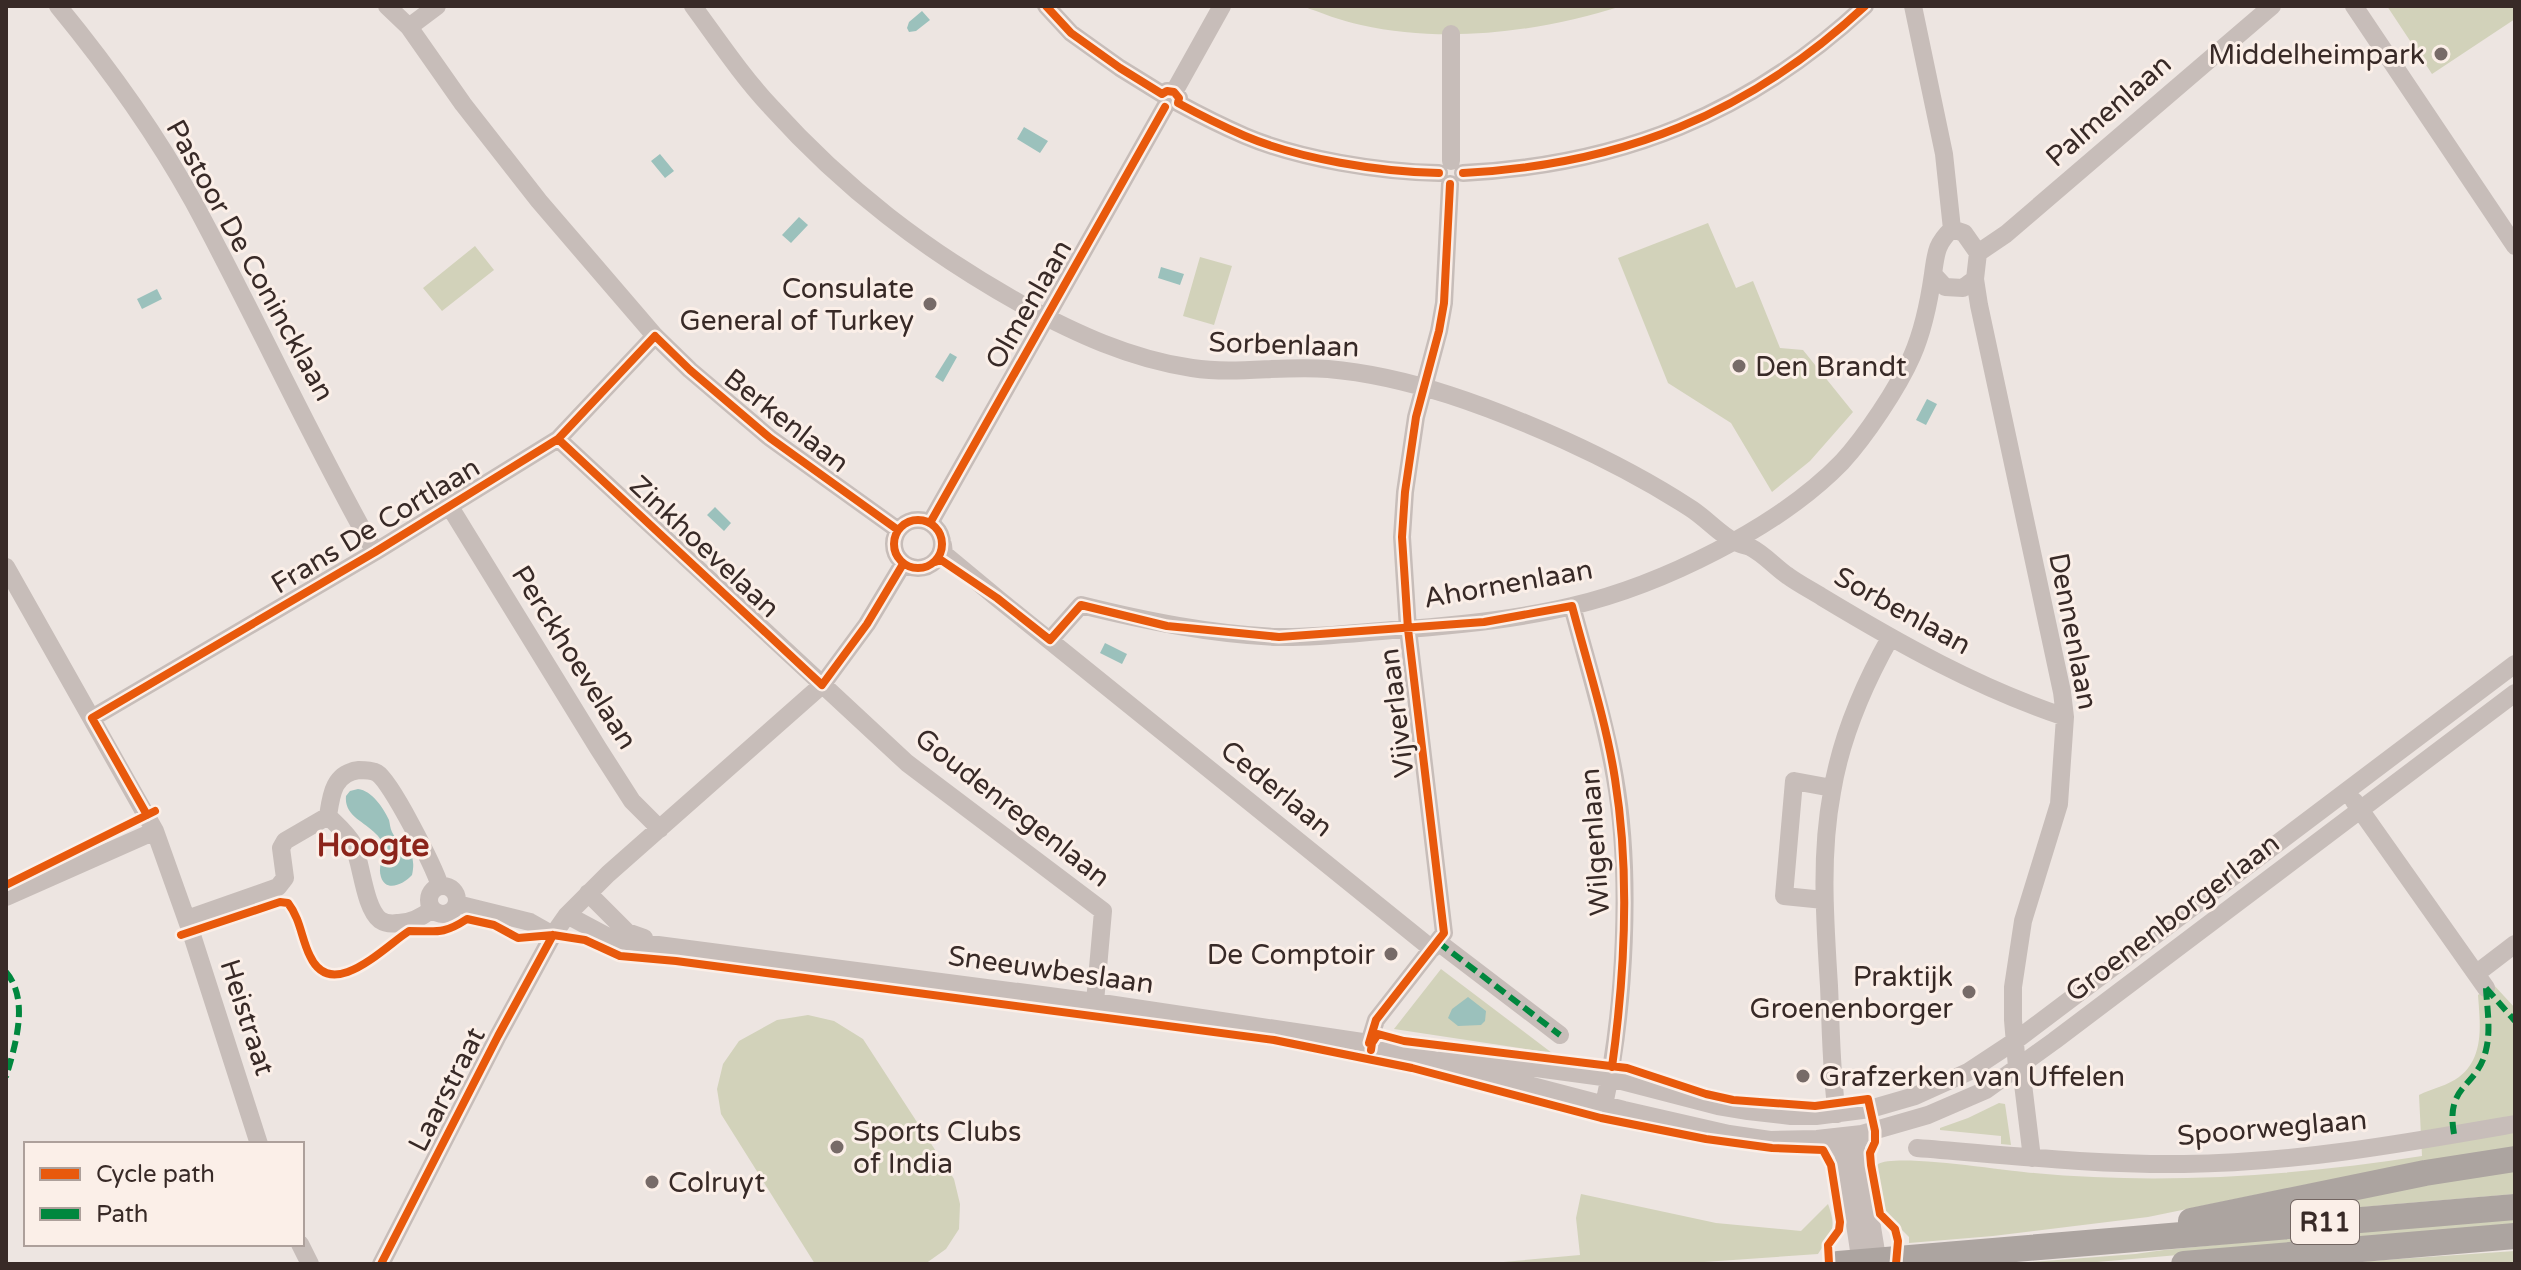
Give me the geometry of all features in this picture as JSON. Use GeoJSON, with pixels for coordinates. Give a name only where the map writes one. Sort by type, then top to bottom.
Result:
{"type":"FeatureCollection","features":[{"type":"Feature","properties":{"kind":"highway"},"geometry":{"type":"LineString","coordinates":[[2135,1238],[2177,1224],[2230,1212],[2425,1173],[2515,1159]]}},
{"type":"Feature","properties":{"kind":"highway","name":"R11"},"geometry":{"type":"LineString","coordinates":[[1863,1263],[2515,1207]]}},
{"type":"Feature","properties":{"kind":"highway","name":"R11"},"geometry":{"type":"LineString","coordinates":[[2184,1264],[2515,1236]]}},
{"type":"Feature","properties":{"kind":"street","name":"Pastoor De Conincklaan"},"geometry":{"type":"LineString","coordinates":[[58,6],[136,109],[192,199],[375,552]]}},
{"type":"Feature","properties":{"kind":"street","name":"Berkenlaan"},"geometry":{"type":"LineString","coordinates":[[387,6],[409,27],[463,104],[539,201],[655,336],[770,438],[898,530]]}},
{"type":"Feature","properties":{"kind":"street","name":"Berkenlaan"},"geometry":{"type":"LineString","coordinates":[[403,6],[409,27]]}},
{"type":"Feature","properties":{"kind":"street"},"geometry":{"type":"LineString","coordinates":[[409,27],[437,6]]}},
{"type":"Feature","properties":{"kind":"street","name":"Sorbenlaan"},"geometry":{"type":"LineString","coordinates":[[693,6],[770,107],[869,203],[970,275],[1046,317],[1144,358],[1227,371],[1324,369],[1364,374],[1424,389],[1500,414],[1585,449],[1672,496],[1704,516],[1732,541],[1752,548],[1787,576],[1890,638],[1982,686],[2065,717]]}},
{"type":"Feature","properties":{"kind":"street"},"geometry":{"type":"LineString","coordinates":[[1046,6],[1071,33],[1120,68],[1170,99],[1247,137],[1303,154],[1367,167],[1451,173],[1540,167],[1591,157],[1676,129],[1748,94],[1793,64],[1865,6]]}},
{"type":"Feature","properties":{"kind":"street","name":"Olmenlaan"},"geometry":{"type":"LineString","coordinates":[[930,523],[1222,6]]}},
{"type":"Feature","properties":{"kind":"street"},"geometry":{"type":"LineString","coordinates":[[1913,6],[1944,154],[1952,229]]}},
{"type":"Feature","properties":{"kind":"street","name":"Palmenlaan"},"geometry":{"type":"LineString","coordinates":[[1978,253],[2006,234],[2272,6]]}},
{"type":"Feature","properties":{"kind":"street"},"geometry":{"type":"LineString","coordinates":[[2354,6],[2515,246]]}},
{"type":"Feature","properties":{"kind":"street","name":"Vijverlaan"},"geometry":{"type":"LineString","coordinates":[[1435,945],[1444,933],[1408,629],[1402,537],[1416,417],[1444,303],[1451,173],[1451,34]]}},
{"type":"Feature","properties":{"kind":"street"},"geometry":{"type":"LineString","coordinates":[[1952,229],[1964,233],[1978,253]]}},
{"type":"Feature","properties":{"kind":"street"},"geometry":{"type":"LineString","coordinates":[[1952,229],[1941,239],[1935,254],[1933,274],[1945,287],[1963,288],[1975,279]]}},
{"type":"Feature","properties":{"kind":"street","name":"Dennenlaan"},"geometry":{"type":"LineString","coordinates":[[1978,253],[1975,279],[1979,305],[2065,717],[2059,804],[2023,921],[2015,963],[2012,1003],[2015,1041]]}},
{"type":"Feature","properties":{"kind":"street","name":"Ahornenlaan"},"geometry":{"type":"LineString","coordinates":[[1050,640],[1081,605],[1167,626],[1279,637],[1484,622],[1572,606],[1657,579],[1732,541],[1790,506],[1842,461],[1874,420],[1912,357],[1928,305],[1933,274]]}},
{"type":"Feature","properties":{"kind":"street","name":"Frans De Cortlaan"},"geometry":{"type":"LineString","coordinates":[[92,718],[375,552],[558,439],[655,336]]}},
{"type":"Feature","properties":{"kind":"street","name":"Zinkhoevelaan"},"geometry":{"type":"LineString","coordinates":[[558,439],[822,685]]}},
{"type":"Feature","properties":{"kind":"street","name":"Perckhoevelaan"},"geometry":{"type":"LineString","coordinates":[[450,507],[632,801],[660,829]]}},
{"type":"Feature","properties":{"kind":"street"},"geometry":{"type":"LineString","coordinates":[[924,520],[930,523],[940,534],[925,560],[898,558],[893,544],[898,530],[909,521],[924,520]]}},
{"type":"Feature","properties":{"kind":"street","name":"Laarstraat"},"geometry":{"type":"LineString","coordinates":[[381,1264],[498,1036],[567,915],[822,685],[867,624],[925,560]]}},
{"type":"Feature","properties":{"kind":"street","name":"Cederlaan"},"geometry":{"type":"LineString","coordinates":[[925,560],[941,560],[997,598],[1435,945]]}},
{"type":"Feature","properties":{"kind":"street","name":"Heistraat"},"geometry":{"type":"LineString","coordinates":[[6,567],[155,831],[187,919],[258,1142]]}},
{"type":"Feature","properties":{"kind":"street","name":"Wilgenlaan"},"geometry":{"type":"LineString","coordinates":[[1572,606],[1615,779],[1624,893],[1622,953],[1610,1078],[1604,1105]]}},
{"type":"Feature","properties":{"kind":"street"},"geometry":{"type":"LineString","coordinates":[[1837,1114],[1824,900],[1832,788],[1861,694],[1890,638]]}},
{"type":"Feature","properties":{"kind":"street","name":"Groenenborgerlaan"},"geometry":{"type":"LineString","coordinates":[[1610,1078],[1718,1106],[1791,1116],[1876,1108],[1915,1096],[1968,1072],[2015,1041],[2515,664]]}},
{"type":"Feature","properties":{"kind":"street","name":"Goudenregenlaan"},"geometry":{"type":"LineString","coordinates":[[822,685],[907,763],[1103,911],[1095,1002]]}},
{"type":"Feature","properties":{"kind":"street","name":"Groenenborgerlaan"},"geometry":{"type":"LineString","coordinates":[[1604,1105],[1770,1140],[1862,1134],[1928,1115],[1962,1101],[1986,1090],[2515,693]]}},
{"type":"Feature","properties":{"kind":"street"},"geometry":{"type":"LineString","coordinates":[[328,816],[332,790],[340,777],[365,769],[377,773],[400,806],[440,886]]}},
{"type":"Feature","properties":{"kind":"street"},"geometry":{"type":"LineString","coordinates":[[1824,900],[1784,896],[1794,781],[1832,788]]}},
{"type":"Feature","properties":{"kind":"street"},"geometry":{"type":"LineString","coordinates":[[2346,791],[2482,980],[2515,944]]}},
{"type":"Feature","properties":{"kind":"street"},"geometry":{"type":"LineString","coordinates":[[328,816],[352,843],[378,919],[386,923],[405,923],[419,919],[432,909]]}},
{"type":"Feature","properties":{"kind":"street"},"geometry":{"type":"LineString","coordinates":[[187,919],[278,887],[285,878],[281,848],[285,841],[328,816]]}},
{"type":"Feature","properties":{"kind":"street"},"geometry":{"type":"LineString","coordinates":[[6,897],[155,831]]}},
{"type":"Feature","properties":{"kind":"street"},"geometry":{"type":"LineString","coordinates":[[440,886],[454,891],[457,904],[454,909],[446,914],[432,909],[430,895],[434,889],[440,886]]}},
{"type":"Feature","properties":{"kind":"street","name":"Sneeuwbeslaan"},"geometry":{"type":"LineString","coordinates":[[588,893],[627,932],[670,947]]}},
{"type":"Feature","properties":{"kind":"street"},"geometry":{"type":"LineString","coordinates":[[457,904],[530,922],[553,935]]}},
{"type":"Feature","properties":{"kind":"street","name":"Sneeuwbeslaan"},"geometry":{"type":"LineString","coordinates":[[567,915],[612,939],[1095,1002],[1369,1043],[1604,1105]]}},
{"type":"Feature","properties":{"kind":"street"},"geometry":{"type":"LineString","coordinates":[[1369,1043],[1376,1020],[1435,945],[1560,1035]]}},
{"type":"Feature","properties":{"kind":"street"},"geometry":{"type":"LineString","coordinates":[[2015,1041],[2032,1158]]}},
{"type":"Feature","properties":{"kind":"street","name":"Sneeuwbeslaan"},"geometry":{"type":"LineString","coordinates":[[1423,1056],[1459,1056],[1610,1078]]}},
{"type":"Feature","properties":{"kind":"street","name":"Spoorweglaan"},"geometry":{"type":"LineString","coordinates":[[1917,1148],[2100,1163],[2186,1164],[2282,1159],[2515,1124]]}},
{"type":"Feature","properties":{"kind":"street"},"geometry":{"type":"LineString","coordinates":[[1862,1134],[1856,1150],[1864,1178],[1863,1263]]}},
{"type":"Feature","properties":{"kind":"street"},"geometry":{"type":"LineString","coordinates":[[1834,1138],[1846,1164],[1863,1263]]}},
{"type":"Feature","properties":{"kind":"street"},"geometry":{"type":"LineString","coordinates":[[301,1246],[310,1264]]}},
{"type":"Feature","properties":{"kind":"green space"},"geometry":{"type":"Polygon","coordinates":[[[1302,6],[1622,6],[1558,23],[1525,28],[1426,34],[1361,25],[1302,6]]]}},
{"type":"Feature","properties":{"kind":"green space","name":"Middelheimpark"},"geometry":{"type":"Polygon","coordinates":[[[2387,6],[2515,6],[2515,19],[2432,74],[2387,6]]]}},
{"type":"Feature","properties":{"kind":"green space","name":"Den Brandt"},"geometry":{"type":"Polygon","coordinates":[[[1708,223],[1736,288],[1753,281],[1780,348],[1803,350],[1853,412],[1810,461],[1772,492],[1731,423],[1668,383],[1618,258],[1708,223]]]}},
{"type":"Feature","properties":{"kind":"green space"},"geometry":{"type":"Polygon","coordinates":[[[475,246],[494,270],[442,311],[423,288],[475,246]]]}},
{"type":"Feature","properties":{"kind":"green space"},"geometry":{"type":"Polygon","coordinates":[[[1200,257],[1232,266],[1214,325],[1183,316],[1200,257]]]}},
{"type":"Feature","properties":{"kind":"green space"},"geometry":{"type":"Polygon","coordinates":[[[1441,969],[1552,1053],[1394,1029],[1441,969]]]}},
{"type":"Feature","properties":{"kind":"green space"},"geometry":{"type":"Polygon","coordinates":[[[2492,983],[2515,1008],[2515,1147],[2148,1217],[1993,1236],[1909,1243],[1909,1237],[1884,1212],[1876,1168],[1878,1164],[1889,1161],[1928,1161],[2082,1177],[2180,1178],[2326,1169],[2422,1156],[2419,1095],[2455,1080],[2473,1060],[2479,1039],[2478,995],[2492,983]]]}},
{"type":"Feature","properties":{"kind":"green space","name":"Sports Clubs of India"},"geometry":{"type":"Polygon","coordinates":[[[808,1015],[834,1021],[863,1039],[954,1179],[960,1204],[959,1229],[946,1249],[925,1264],[815,1264],[721,1114],[717,1089],[723,1064],[739,1041],[777,1020],[808,1015]]]}},
{"type":"Feature","properties":{"kind":"green space"},"geometry":{"type":"Polygon","coordinates":[[[1999,1103],[2005,1104],[2011,1145],[2001,1144],[2001,1136],[1940,1130],[1940,1128],[1999,1103]]]}},
{"type":"Feature","properties":{"kind":"green space"},"geometry":{"type":"Polygon","coordinates":[[[2515,1167],[2515,1194],[2255,1216],[2515,1167]]]}},
{"type":"Feature","properties":{"kind":"green space"},"geometry":{"type":"Polygon","coordinates":[[[1581,1194],[1716,1223],[1801,1231],[1828,1204],[1832,1225],[1830,1236],[1818,1254],[1675,1264],[1481,1264],[1580,1255],[1576,1218],[1581,1194]]]}},
{"type":"Feature","properties":{"kind":"green space"},"geometry":{"type":"Polygon","coordinates":[[[2515,1216],[2515,1226],[2074,1264],[2007,1264],[2135,1254],[2515,1216]]]}},
{"type":"Feature","properties":{"kind":"green space"},"geometry":{"type":"Polygon","coordinates":[[[2515,1251],[2515,1264],[2333,1264],[2355,1262],[2515,1251]]]}},
{"type":"Feature","properties":{"kind":"water"},"geometry":{"type":"Polygon","coordinates":[[[922,11],[930,20],[916,31],[909,32],[909,22],[922,11]]]}},
{"type":"Feature","properties":{"kind":"water"},"geometry":{"type":"Polygon","coordinates":[[[1024,127],[1048,141],[1040,153],[1017,139],[1024,127]]]}},
{"type":"Feature","properties":{"kind":"water"},"geometry":{"type":"Polygon","coordinates":[[[660,154],[674,171],[665,178],[651,161],[660,154]]]}},
{"type":"Feature","properties":{"kind":"water"},"geometry":{"type":"Polygon","coordinates":[[[799,217],[808,225],[791,243],[782,235],[799,217]]]}},
{"type":"Feature","properties":{"kind":"water"},"geometry":{"type":"Polygon","coordinates":[[[1161,267],[1184,274],[1180,285],[1158,278],[1161,267]]]}},
{"type":"Feature","properties":{"kind":"water"},"geometry":{"type":"Polygon","coordinates":[[[157,289],[162,299],[142,309],[137,299],[157,289]]]}},
{"type":"Feature","properties":{"kind":"water"},"geometry":{"type":"Polygon","coordinates":[[[950,353],[957,357],[943,382],[935,377],[950,353]]]}},
{"type":"Feature","properties":{"kind":"water"},"geometry":{"type":"Polygon","coordinates":[[[1927,399],[1937,404],[1926,425],[1916,420],[1927,399]]]}},
{"type":"Feature","properties":{"kind":"water"},"geometry":{"type":"Polygon","coordinates":[[[715,507],[731,523],[724,531],[707,515],[715,507]]]}},
{"type":"Feature","properties":{"kind":"water"},"geometry":{"type":"Polygon","coordinates":[[[1105,643],[1127,654],[1122,664],[1100,653],[1105,643]]]}},
{"type":"Feature","properties":{"kind":"water"},"geometry":{"type":"Polygon","coordinates":[[[358,789],[376,800],[387,815],[396,838],[411,854],[412,875],[400,884],[391,886],[383,882],[380,839],[348,809],[346,796],[358,789]]]}},
{"type":"Feature","properties":{"kind":"water"},"geometry":{"type":"Polygon","coordinates":[[[1468,997],[1486,1011],[1485,1021],[1481,1025],[1458,1026],[1448,1018],[1452,1009],[1468,997]]]}},
{"type":"Feature","properties":{"kind":"marked path"},"geometry":{"type":"LineString","coordinates":[[1438,942],[1560,1035]]}},
{"type":"Feature","properties":{"kind":"marked path"},"geometry":{"type":"LineString","coordinates":[[6,972],[13,983],[19,1009],[16,1038],[6,1077]]}},
{"type":"Feature","properties":{"kind":"marked path"},"geometry":{"type":"LineString","coordinates":[[2486,988],[2515,1021]]}},
{"type":"Feature","properties":{"kind":"marked path"},"geometry":{"type":"LineString","coordinates":[[2454,1134],[2454,1105],[2482,1063],[2486,1050],[2486,988]]}},
{"type":"Feature","properties":{"kind":"cycle path"},"geometry":{"type":"LineString","coordinates":[[1046,6],[1071,33],[1120,68],[1162,94],[1174,92],[1179,98],[1178,103],[1245,136],[1340,163],[1439,173]]}},
{"type":"Feature","properties":{"kind":"cycle path"},"geometry":{"type":"LineString","coordinates":[[1463,173],[1576,159],[1680,127],[1775,77],[1821,44],[1865,6]]}},
{"type":"Feature","properties":{"kind":"cycle path"},"geometry":{"type":"LineString","coordinates":[[930,523],[1165,107]]}},
{"type":"Feature","properties":{"kind":"cycle path"},"geometry":{"type":"LineString","coordinates":[[1372,1043],[1369,1043],[1376,1020],[1444,933],[1408,629],[1402,537],[1416,417],[1444,303],[1450,184]]}},
{"type":"Feature","properties":{"kind":"cycle path"},"geometry":{"type":"LineString","coordinates":[[147,815],[92,718],[375,552],[558,439],[655,336],[770,438],[898,530]]}},
{"type":"Feature","properties":{"kind":"cycle path"},"geometry":{"type":"LineString","coordinates":[[558,439],[822,685],[867,624],[903,564]]}},
{"type":"Feature","properties":{"kind":"cycle path"},"geometry":{"type":"LineString","coordinates":[[918,520],[927,521],[935,527],[941,535],[942,544],[941,553],[935,561],[927,567],[918,568],[909,567],[901,561],[895,553],[894,544],[895,535],[901,527],[909,521],[918,520]]}},
{"type":"Feature","properties":{"kind":"cycle path"},"geometry":{"type":"LineString","coordinates":[[935,562],[941,560],[997,598],[1050,640],[1081,605],[1167,626],[1279,637],[1484,622],[1572,606],[1607,736],[1620,814],[1624,923],[1612,1067]]}},
{"type":"Feature","properties":{"kind":"cycle path"},"geometry":{"type":"LineString","coordinates":[[6,885],[155,811]]}},
{"type":"Feature","properties":{"kind":"cycle path"},"geometry":{"type":"LineString","coordinates":[[181,935],[280,902],[288,903],[296,916],[310,956],[320,969],[331,974],[358,967],[409,931],[445,930],[467,919],[494,925],[518,938],[553,935],[585,940],[620,956],[1274,1040],[1412,1068],[1601,1118],[1706,1139],[1772,1148],[1823,1150],[1831,1165],[1840,1222],[1839,1230],[1828,1245],[1829,1264]]}},
{"type":"Feature","properties":{"kind":"cycle path"},"geometry":{"type":"LineString","coordinates":[[381,1264],[553,935]]}},
{"type":"Feature","properties":{"kind":"cycle path"},"geometry":{"type":"LineString","coordinates":[[1371,1050],[1378,1034],[1404,1041],[1627,1068],[1733,1100],[1815,1106],[1868,1099],[1875,1131],[1871,1165],[1880,1214],[1895,1229],[1898,1241],[1896,1264]]}},
{"type":"Feature","properties":{"kind":"place","name":"Middelheimpark"},"geometry":{"type":"Point","coordinates":[2441,54]}},
{"type":"Feature","properties":{"kind":"place","name":"Consulate General of Turkey"},"geometry":{"type":"Point","coordinates":[930,304]}},
{"type":"Feature","properties":{"kind":"place","name":"Den Brandt"},"geometry":{"type":"Point","coordinates":[1739,366]}},
{"type":"Feature","properties":{"kind":"place","name":"De Comptoir"},"geometry":{"type":"Point","coordinates":[1391,954]}},
{"type":"Feature","properties":{"kind":"place","name":"Praktijk Groenenborger"},"geometry":{"type":"Point","coordinates":[1969,992]}},
{"type":"Feature","properties":{"kind":"place","name":"Grafzerken van Uffelen"},"geometry":{"type":"Point","coordinates":[1803,1076]}},
{"type":"Feature","properties":{"kind":"place","name":"Sports Clubs of India"},"geometry":{"type":"Point","coordinates":[837,1147]}},
{"type":"Feature","properties":{"kind":"place","name":"Colruyt"},"geometry":{"type":"Point","coordinates":[652,1182]}},
{"type":"Feature","properties":{"kind":"district","name":"Hoogte"},"geometry":{"type":"Point","coordinates":[373,845]}}]}
